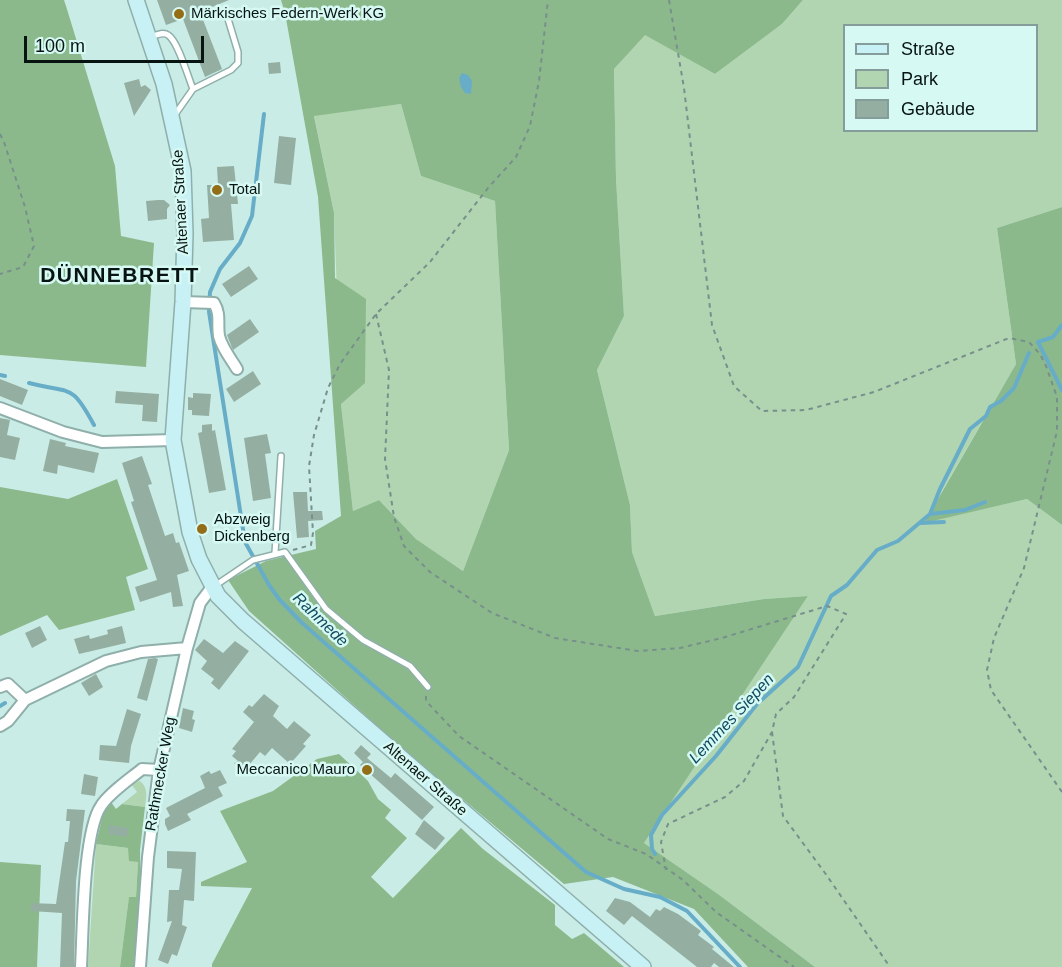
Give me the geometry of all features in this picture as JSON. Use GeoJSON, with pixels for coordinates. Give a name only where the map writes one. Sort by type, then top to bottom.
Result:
{"type":"FeatureCollection","features":[{"type":"Feature","properties":{"kind":"main road","name":"Altenaer Straße"},"geometry":{"type":"LineString","coordinates":[[136,0],[173,117],[183,171],[185,234],[183,302],[173,440],[190,532],[212,587],[252,629],[643,967]]}},
{"type":"Feature","properties":{"kind":"street"},"geometry":{"type":"LineString","coordinates":[[183,302],[209,303],[218,310],[219,336],[237,369]]}},
{"type":"Feature","properties":{"kind":"street"},"geometry":{"type":"LineString","coordinates":[[0,408],[63,432],[102,442],[173,440]]}},
{"type":"Feature","properties":{"kind":"street","name":"Rathmecker Weg"},"geometry":{"type":"LineString","coordinates":[[140,967],[148,857],[159,770],[187,648],[200,603],[212,587]]}},
{"type":"Feature","properties":{"kind":"street"},"geometry":{"type":"LineString","coordinates":[[0,726],[8,721],[25,700],[106,661],[141,652],[187,648]]}},
{"type":"Feature","properties":{"kind":"street"},"geometry":{"type":"LineString","coordinates":[[0,687],[8,684],[25,700]]}},
{"type":"Feature","properties":{"kind":"street"},"geometry":{"type":"LineString","coordinates":[[81,967],[86,885],[94,818],[101,804],[142,769],[159,770]]}},
{"type":"Feature","properties":{"kind":"lane"},"geometry":{"type":"LineString","coordinates":[[173,117],[192,89],[231,70],[238,63],[238,52],[228,19]]}},
{"type":"Feature","properties":{"kind":"lane"},"geometry":{"type":"LineString","coordinates":[[149,37],[168,34],[174,42],[192,89]]}},
{"type":"Feature","properties":{"kind":"lane"},"geometry":{"type":"LineString","coordinates":[[274,553],[281,456]]}},
{"type":"Feature","properties":{"kind":"lane"},"geometry":{"type":"LineString","coordinates":[[212,587],[253,560],[285,552],[326,609],[363,640],[410,666],[428,687]]}},
{"type":"Feature","properties":{"kind":"path"},"geometry":{"type":"LineString","coordinates":[[285,552],[311,545],[313,533],[309,466],[314,435],[328,388],[340,364],[376,314],[430,262],[488,188],[516,157],[530,126],[539,81],[548,0]]}},
{"type":"Feature","properties":{"kind":"path"},"geometry":{"type":"LineString","coordinates":[[669,0],[684,88],[712,325],[734,386],[762,411],[807,410],[874,392],[1009,338],[1029,342],[1040,354],[1046,366],[1057,397],[1057,431],[1024,568],[994,638],[987,670],[991,690],[1062,792]]}},
{"type":"Feature","properties":{"kind":"path"},"geometry":{"type":"LineString","coordinates":[[0,134],[25,207],[34,246],[23,267],[0,274]]}},
{"type":"Feature","properties":{"kind":"path"},"geometry":{"type":"LineString","coordinates":[[376,314],[389,370],[385,459],[394,517],[404,546],[430,572],[492,613],[555,638],[638,651],[680,648],[722,638],[827,606],[846,614],[794,697],[777,714],[772,732],[744,781],[724,797],[668,824],[661,842],[666,870]]}},
{"type":"Feature","properties":{"kind":"path"},"geometry":{"type":"LineString","coordinates":[[428,687],[426,701],[459,736],[609,839],[646,854],[683,880],[716,912],[794,967]]}},
{"type":"Feature","properties":{"kind":"path"},"geometry":{"type":"LineString","coordinates":[[772,732],[783,816],[890,967]]}},
{"type":"Feature","properties":{"kind":"green space"},"geometry":{"type":"Polygon","coordinates":[[[0,0],[64,0],[115,166],[121,236],[154,243],[146,367],[0,355],[0,0]]]}},
{"type":"Feature","properties":{"kind":"green space"},"geometry":{"type":"Polygon","coordinates":[[[281,0],[803,0],[782,24],[715,74],[645,35],[614,69],[616,179],[624,316],[597,370],[630,505],[632,552],[655,616],[764,599],[808,596],[644,843],[718,894],[815,967],[748,967],[694,909],[613,877],[564,884],[404,750],[249,611],[228,580],[266,561],[316,549],[315,531],[341,516],[318,197],[281,0]],[[401,104],[314,116],[334,213],[335,278],[366,299],[365,383],[341,404],[353,511],[379,500],[416,539],[463,571],[509,450],[495,201],[421,176],[401,104]]]}},
{"type":"Feature","properties":{"kind":"green space"},"geometry":{"type":"Polygon","coordinates":[[[803,0],[1062,0],[1062,207],[997,228],[1016,364],[924,522],[1027,499],[1062,525],[1062,967],[815,967],[718,894],[644,843],[808,596],[764,599],[655,616],[632,552],[630,505],[597,370],[624,316],[616,179],[614,69],[645,34],[715,74],[782,24],[803,0]]]}},
{"type":"Feature","properties":{"kind":"green space"},"geometry":{"type":"Polygon","coordinates":[[[401,104],[421,176],[495,201],[509,450],[463,571],[416,539],[379,500],[353,511],[341,404],[334,213],[314,115],[401,104]]]}},
{"type":"Feature","properties":{"kind":"green space"},"geometry":{"type":"Polygon","coordinates":[[[1062,207],[1062,525],[1027,499],[924,523],[1016,364],[997,228],[1062,207]]]}},
{"type":"Feature","properties":{"kind":"green space"},"geometry":{"type":"Polygon","coordinates":[[[117,479],[148,569],[126,577],[135,610],[59,630],[47,615],[0,636],[0,487],[68,499],[117,479]]]}},
{"type":"Feature","properties":{"kind":"green space"},"geometry":{"type":"Polygon","coordinates":[[[339,754],[368,781],[378,799],[391,810],[385,818],[407,838],[371,877],[393,898],[461,828],[483,849],[555,905],[555,925],[572,939],[584,933],[624,967],[212,967],[252,888],[201,886],[201,882],[247,862],[220,811],[273,791],[317,759],[339,754]]]}},
{"type":"Feature","properties":{"kind":"green space"},"geometry":{"type":"Polygon","coordinates":[[[140,781],[146,790],[145,807],[122,804],[137,792],[131,784],[140,781]]]}},
{"type":"Feature","properties":{"kind":"green space"},"geometry":{"type":"Polygon","coordinates":[[[111,802],[116,809],[122,804],[145,807],[140,850],[141,925],[136,967],[120,967],[129,897],[136,897],[138,862],[129,861],[128,848],[96,844],[104,810],[111,802]]]}},
{"type":"Feature","properties":{"kind":"green space"},"geometry":{"type":"Polygon","coordinates":[[[96,844],[128,848],[138,861],[136,898],[129,898],[120,967],[88,967],[96,844]]]}},
{"type":"Feature","properties":{"kind":"green space"},"geometry":{"type":"Polygon","coordinates":[[[0,862],[41,865],[37,967],[0,967],[0,862]]]}},
{"type":"Feature","properties":{"kind":"water"},"geometry":{"type":"Polygon","coordinates":[[[462,73],[468,75],[472,81],[471,94],[465,93],[461,87],[459,78],[462,73]]]}},
{"type":"Feature","properties":{"kind":"building"},"geometry":{"type":"Polygon","coordinates":[[[157,0],[229,0],[200,12],[222,69],[205,77],[183,19],[166,25],[157,0]]]}},
{"type":"Feature","properties":{"kind":"building"},"geometry":{"type":"Polygon","coordinates":[[[280,62],[281,73],[269,74],[268,63],[280,62]]]}},
{"type":"Feature","properties":{"kind":"building"},"geometry":{"type":"Polygon","coordinates":[[[139,79],[141,87],[145,85],[151,90],[134,116],[124,83],[139,79]]]}},
{"type":"Feature","properties":{"kind":"building"},"geometry":{"type":"Polygon","coordinates":[[[279,136],[296,138],[291,185],[274,183],[279,136]]]}},
{"type":"Feature","properties":{"kind":"building"},"geometry":{"type":"Polygon","coordinates":[[[234,166],[238,204],[231,204],[234,240],[203,242],[201,219],[209,218],[207,185],[218,185],[217,167],[234,166]]]}},
{"type":"Feature","properties":{"kind":"building"},"geometry":{"type":"Polygon","coordinates":[[[164,200],[170,205],[167,209],[167,219],[148,221],[146,201],[164,200]]]}},
{"type":"Feature","properties":{"kind":"building"},"geometry":{"type":"Polygon","coordinates":[[[249,266],[258,279],[231,297],[222,284],[249,266]]]}},
{"type":"Feature","properties":{"kind":"building"},"geometry":{"type":"Polygon","coordinates":[[[250,319],[259,332],[233,350],[227,335],[250,319]]]}},
{"type":"Feature","properties":{"kind":"building"},"geometry":{"type":"Polygon","coordinates":[[[253,371],[261,384],[234,402],[226,389],[253,371]]]}},
{"type":"Feature","properties":{"kind":"building"},"geometry":{"type":"Polygon","coordinates":[[[0,379],[28,390],[22,405],[0,396],[0,379]]]}},
{"type":"Feature","properties":{"kind":"building"},"geometry":{"type":"Polygon","coordinates":[[[116,391],[159,394],[157,422],[142,421],[143,405],[115,403],[116,391]]]}},
{"type":"Feature","properties":{"kind":"building"},"geometry":{"type":"Polygon","coordinates":[[[193,393],[211,394],[209,416],[192,415],[192,410],[188,410],[188,397],[193,398],[193,393]]]}},
{"type":"Feature","properties":{"kind":"building"},"geometry":{"type":"Polygon","coordinates":[[[0,418],[10,420],[7,435],[20,438],[15,460],[0,457],[0,418]]]}},
{"type":"Feature","properties":{"kind":"building"},"geometry":{"type":"Polygon","coordinates":[[[212,424],[226,490],[209,493],[198,433],[202,432],[202,425],[212,424]]]}},
{"type":"Feature","properties":{"kind":"building"},"geometry":{"type":"Polygon","coordinates":[[[267,434],[271,453],[265,454],[271,498],[253,501],[244,438],[267,434]]]}},
{"type":"Feature","properties":{"kind":"building"},"geometry":{"type":"Polygon","coordinates":[[[50,439],[66,443],[65,446],[99,453],[94,473],[58,465],[57,474],[43,471],[50,439]]]}},
{"type":"Feature","properties":{"kind":"building"},"geometry":{"type":"Polygon","coordinates":[[[142,456],[152,484],[148,485],[165,536],[173,533],[176,543],[179,542],[189,571],[177,575],[183,606],[173,607],[171,592],[140,602],[135,587],[157,580],[131,502],[134,501],[122,463],[142,456]]]}},
{"type":"Feature","properties":{"kind":"building"},"geometry":{"type":"Polygon","coordinates":[[[293,492],[307,492],[308,511],[322,511],[323,520],[308,521],[309,537],[297,538],[293,492]]]}},
{"type":"Feature","properties":{"kind":"building"},"geometry":{"type":"Polygon","coordinates":[[[40,626],[47,640],[32,648],[25,633],[40,626]]]}},
{"type":"Feature","properties":{"kind":"building"},"geometry":{"type":"Polygon","coordinates":[[[122,626],[126,643],[79,654],[74,639],[89,635],[90,639],[108,634],[107,630],[122,626]]]}},
{"type":"Feature","properties":{"kind":"building"},"geometry":{"type":"Polygon","coordinates":[[[204,639],[223,653],[235,641],[249,651],[219,690],[211,683],[214,679],[201,669],[207,661],[195,650],[204,639]]]}},
{"type":"Feature","properties":{"kind":"building"},"geometry":{"type":"Polygon","coordinates":[[[148,659],[158,659],[147,701],[137,698],[148,659]]]}},
{"type":"Feature","properties":{"kind":"building"},"geometry":{"type":"Polygon","coordinates":[[[96,674],[103,687],[89,696],[81,683],[96,674]]]}},
{"type":"Feature","properties":{"kind":"building"},"geometry":{"type":"Polygon","coordinates":[[[264,694],[279,706],[273,716],[287,729],[294,721],[311,735],[303,744],[306,746],[290,764],[272,748],[265,756],[260,752],[244,771],[234,763],[238,761],[232,756],[236,751],[232,749],[254,722],[243,712],[249,705],[252,707],[264,694]]]}},
{"type":"Feature","properties":{"kind":"building"},"geometry":{"type":"Polygon","coordinates":[[[183,708],[194,711],[192,719],[195,720],[192,732],[179,728],[183,708]]]}},
{"type":"Feature","properties":{"kind":"building"},"geometry":{"type":"Polygon","coordinates":[[[127,709],[141,714],[131,746],[129,763],[99,760],[100,745],[116,746],[127,709]]]}},
{"type":"Feature","properties":{"kind":"building"},"geometry":{"type":"Polygon","coordinates":[[[361,745],[371,754],[363,762],[354,753],[361,745]]]}},
{"type":"Feature","properties":{"kind":"building"},"geometry":{"type":"Polygon","coordinates":[[[367,758],[391,778],[395,773],[434,807],[422,820],[360,765],[367,758]]]}},
{"type":"Feature","properties":{"kind":"building"},"geometry":{"type":"Polygon","coordinates":[[[220,770],[227,783],[218,787],[223,796],[187,814],[191,820],[168,831],[165,819],[170,816],[166,808],[205,788],[200,776],[209,771],[211,774],[220,770]]]}},
{"type":"Feature","properties":{"kind":"building"},"geometry":{"type":"Polygon","coordinates":[[[84,774],[98,777],[95,796],[81,794],[84,774]]]}},
{"type":"Feature","properties":{"kind":"building"},"geometry":{"type":"Polygon","coordinates":[[[67,809],[85,810],[76,881],[74,967],[60,967],[62,913],[31,911],[31,903],[56,904],[65,842],[68,842],[70,821],[66,821],[67,809]]]}},
{"type":"Feature","properties":{"kind":"building"},"geometry":{"type":"Polygon","coordinates":[[[424,820],[445,838],[435,850],[415,834],[424,820]]]}},
{"type":"Feature","properties":{"kind":"building"},"geometry":{"type":"Polygon","coordinates":[[[109,825],[128,828],[127,837],[108,834],[109,825]]]}},
{"type":"Feature","properties":{"kind":"building"},"geometry":{"type":"Polygon","coordinates":[[[167,851],[196,852],[194,901],[184,900],[182,925],[187,927],[177,956],[172,954],[168,964],[158,960],[172,921],[167,922],[169,890],[179,890],[182,869],[167,868],[167,851]]]}},
{"type":"Feature","properties":{"kind":"building"},"geometry":{"type":"Polygon","coordinates":[[[615,898],[630,902],[650,917],[656,909],[660,911],[664,907],[678,914],[701,931],[698,935],[734,967],[719,967],[714,963],[711,967],[697,967],[632,916],[624,925],[606,911],[615,898]]]}},
{"type":"Feature","properties":{"kind":"waterway","name":"Rahmede"},"geometry":{"type":"LineString","coordinates":[[264,114],[252,216],[240,243],[220,269],[210,292],[209,312],[245,542],[269,585],[301,622],[586,872],[624,889],[660,897],[687,911],[740,967]]}},
{"type":"Feature","properties":{"kind":"waterway"},"geometry":{"type":"LineString","coordinates":[[1062,325],[1053,337],[1038,342],[1062,390]]}},
{"type":"Feature","properties":{"kind":"waterway","name":"Lemmes Siepen"},"geometry":{"type":"LineString","coordinates":[[655,854],[652,849],[651,835],[662,815],[716,756],[757,704],[798,667],[831,596],[847,585],[877,550],[898,541],[930,514],[970,429],[986,416],[990,407],[1001,401],[1014,388],[1029,353]]}},
{"type":"Feature","properties":{"kind":"waterway"},"geometry":{"type":"LineString","coordinates":[[0,375],[5,376]]}},
{"type":"Feature","properties":{"kind":"waterway"},"geometry":{"type":"LineString","coordinates":[[29,383],[69,392],[80,402],[94,425]]}},
{"type":"Feature","properties":{"kind":"waterway"},"geometry":{"type":"LineString","coordinates":[[930,514],[965,510],[985,502]]}},
{"type":"Feature","properties":{"kind":"waterway"},"geometry":{"type":"LineString","coordinates":[[920,523],[944,522]]}},
{"type":"Feature","properties":{"kind":"waterway"},"geometry":{"type":"LineString","coordinates":[[0,706],[5,703]]}},
{"type":"Feature","properties":{"kind":"place","name":"Märkisches Federn-Werk KG"},"geometry":{"type":"Point","coordinates":[179,14]}},
{"type":"Feature","properties":{"kind":"place","name":"Total"},"geometry":{"type":"Point","coordinates":[217,190]}},
{"type":"Feature","properties":{"kind":"place","name":"Abzweig Dickenberg"},"geometry":{"type":"Point","coordinates":[202,529]}},
{"type":"Feature","properties":{"kind":"place","name":"Meccanico Mauro"},"geometry":{"type":"Point","coordinates":[367,770]}},
{"type":"Feature","properties":{"kind":"district","name":"DÜNNEBRETT"},"geometry":{"type":"Point","coordinates":[120,276]}}]}
